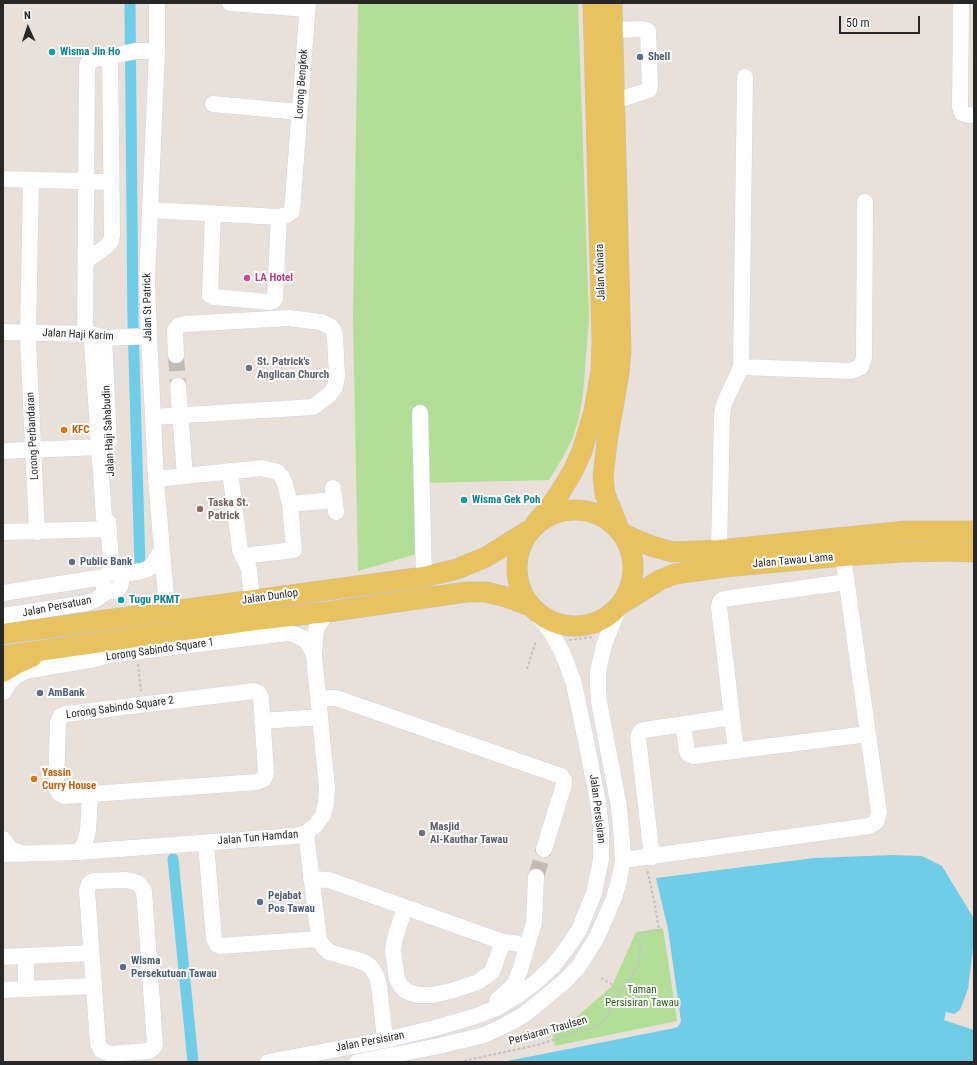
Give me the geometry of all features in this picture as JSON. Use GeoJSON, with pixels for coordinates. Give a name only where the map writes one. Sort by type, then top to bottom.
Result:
{"type":"FeatureCollection","features":[{"type":"Feature","properties":{"kind":"main road","name":"Jalan Kuhara"},"geometry":{"type":"LineString","coordinates":[[532,528],[550,508],[573,471],[582,451],[594,411],[600,372],[602,341],[596,86],[592,3]]}},
{"type":"Feature","properties":{"kind":"main road","name":"Jalan Kuhara"},"geometry":{"type":"LineString","coordinates":[[612,3],[621,351],[619,373],[604,460],[603,477],[605,494],[621,531]]}},
{"type":"Feature","properties":{"kind":"main road"},"geometry":{"type":"LineString","coordinates":[[596,86],[602,61],[602,42],[606,35],[613,30]]}},
{"type":"Feature","properties":{"kind":"main road"},"geometry":{"type":"LineString","coordinates":[[569,510],[587,511],[604,517],[621,531],[631,551],[634,570],[630,589],[620,605],[605,618],[587,625],[568,626],[550,621],[532,608],[521,592],[516,577],[516,561],[520,545],[532,528],[551,514],[569,510]]}},
{"type":"Feature","properties":{"kind":"main road","name":"Jalan Dunlop"},"geometry":{"type":"LineString","coordinates":[[3,634],[424,577],[457,569],[486,557],[532,528]]}},
{"type":"Feature","properties":{"kind":"main road","name":"Jalan Tawau Lama"},"geometry":{"type":"LineString","coordinates":[[621,531],[650,546],[673,552],[719,550],[906,530],[974,531]]}},
{"type":"Feature","properties":{"kind":"main road","name":"Jalan Tawau Lama"},"geometry":{"type":"LineString","coordinates":[[620,605],[660,580],[675,574],[725,567],[843,556],[902,552],[974,552]]}},
{"type":"Feature","properties":{"kind":"main road","name":"Jalan Dunlop"},"geometry":{"type":"LineString","coordinates":[[3,656],[466,592],[493,594],[506,597],[532,608]]}},
{"type":"Feature","properties":{"kind":"main road"},"geometry":{"type":"LineString","coordinates":[[168,611],[183,620],[190,622],[222,625]]}},
{"type":"Feature","properties":{"kind":"main road"},"geometry":{"type":"LineString","coordinates":[[3,672],[18,663],[52,649]]}},
{"type":"Feature","properties":{"kind":"street","name":"Jalan St Patrick"},"geometry":{"type":"LineString","coordinates":[[157,3],[157,51],[147,280],[138,337],[153,417],[156,479],[168,611]]}},
{"type":"Feature","properties":{"kind":"street"},"geometry":{"type":"LineString","coordinates":[[230,3],[308,6]]}},
{"type":"Feature","properties":{"kind":"street"},"geometry":{"type":"LineString","coordinates":[[961,3],[967,20],[967,78],[960,110],[965,115],[974,115]]}},
{"type":"Feature","properties":{"kind":"street","name":"Lorong Bengkok"},"geometry":{"type":"LineString","coordinates":[[279,217],[287,215],[292,211],[308,6]]}},
{"type":"Feature","properties":{"kind":"street"},"geometry":{"type":"LineString","coordinates":[[613,30],[642,29],[648,31],[650,86],[649,90],[615,101]]}},
{"type":"Feature","properties":{"kind":"street"},"geometry":{"type":"LineString","coordinates":[[96,345],[86,262],[87,67],[88,63],[92,60],[133,52],[157,51]]}},
{"type":"Feature","properties":{"kind":"street"},"geometry":{"type":"LineString","coordinates":[[86,262],[108,246],[111,241],[110,57]]}},
{"type":"Feature","properties":{"kind":"street"},"geometry":{"type":"LineString","coordinates":[[719,550],[722,414],[724,404],[741,368],[745,77]]}},
{"type":"Feature","properties":{"kind":"street"},"geometry":{"type":"LineString","coordinates":[[213,104],[299,112]]}},
{"type":"Feature","properties":{"kind":"street"},"geometry":{"type":"LineString","coordinates":[[3,179],[111,182]]}},
{"type":"Feature","properties":{"kind":"street","name":"Lorong Perbandaran"},"geometry":{"type":"LineString","coordinates":[[31,180],[28,336],[37,532]]}},
{"type":"Feature","properties":{"kind":"street"},"geometry":{"type":"LineString","coordinates":[[741,368],[851,371],[861,367],[864,357],[865,202]]}},
{"type":"Feature","properties":{"kind":"street"},"geometry":{"type":"LineString","coordinates":[[150,210],[279,217],[275,298],[273,301],[270,302],[214,297],[210,295],[213,214]]}},
{"type":"Feature","properties":{"kind":"street"},"geometry":{"type":"LineString","coordinates":[[153,417],[313,407],[330,395],[335,387],[337,376],[335,336],[331,326],[326,323],[289,318],[180,325],[175,330],[176,355]]}},
{"type":"Feature","properties":{"kind":"street","name":"Jalan Haji Karim"},"geometry":{"type":"LineString","coordinates":[[3,332],[96,345],[138,337]]}},
{"type":"Feature","properties":{"kind":"street","name":"Jalan Haji Karim"},"geometry":{"type":"LineString","coordinates":[[3,340],[28,336]]}},
{"type":"Feature","properties":{"kind":"street","name":"Jalan Haji Sahabudin"},"geometry":{"type":"LineString","coordinates":[[96,345],[99,447],[104,518],[109,526],[112,580]]}},
{"type":"Feature","properties":{"kind":"street","name":"Jalan Haji Sahabudin"},"geometry":{"type":"LineString","coordinates":[[96,345],[114,518],[109,526]]}},
{"type":"Feature","properties":{"kind":"street"},"geometry":{"type":"LineString","coordinates":[[178,386],[185,476]]}},
{"type":"Feature","properties":{"kind":"street"},"geometry":{"type":"LineString","coordinates":[[420,413],[424,577]]}},
{"type":"Feature","properties":{"kind":"street"},"geometry":{"type":"LineString","coordinates":[[3,451],[99,447]]}},
{"type":"Feature","properties":{"kind":"street"},"geometry":{"type":"LineString","coordinates":[[156,479],[262,468],[276,472],[282,477],[290,504],[294,550],[242,556]]}},
{"type":"Feature","properties":{"kind":"street"},"geometry":{"type":"LineString","coordinates":[[230,471],[240,550],[249,570],[252,600]]}},
{"type":"Feature","properties":{"kind":"street"},"geometry":{"type":"LineString","coordinates":[[290,504],[334,500]]}},
{"type":"Feature","properties":{"kind":"street"},"geometry":{"type":"LineString","coordinates":[[3,532],[37,532],[109,526]]}},
{"type":"Feature","properties":{"kind":"street"},"geometry":{"type":"LineString","coordinates":[[112,580],[148,569],[153,564],[162,549]]}},
{"type":"Feature","properties":{"kind":"street"},"geometry":{"type":"LineString","coordinates":[[623,860],[649,862],[873,824],[879,818],[843,556]]}},
{"type":"Feature","properties":{"kind":"street"},"geometry":{"type":"LineString","coordinates":[[112,580],[164,578]]}},
{"type":"Feature","properties":{"kind":"street","name":"Jalan Persatuan"},"geometry":{"type":"LineString","coordinates":[[3,593],[112,580]]}},
{"type":"Feature","properties":{"kind":"street","name":"Jalan Persatuan"},"geometry":{"type":"LineString","coordinates":[[3,616],[86,603],[95,600],[112,580]]}},
{"type":"Feature","properties":{"kind":"street"},"geometry":{"type":"LineString","coordinates":[[736,751],[719,608],[720,602],[724,599],[847,582]]}},
{"type":"Feature","properties":{"kind":"street","name":"Jalan Persisiran"},"geometry":{"type":"LineString","coordinates":[[358,1062],[439,1046],[484,1035],[506,1025],[530,1010],[565,981],[579,966],[597,937],[614,898],[623,860],[619,807],[599,702],[598,688],[598,672],[604,645],[620,605]]}},
{"type":"Feature","properties":{"kind":"street","name":"Jalan Persisiran"},"geometry":{"type":"LineString","coordinates":[[268,1062],[385,1040],[435,1028],[497,1008],[520,994],[537,981],[558,960],[579,930],[594,893],[601,859],[602,828],[574,684],[562,652],[552,634],[532,608]]}},
{"type":"Feature","properties":{"kind":"street","name":"Jalan Tun Hamdan"},"geometry":{"type":"LineString","coordinates":[[3,854],[78,852],[295,836],[306,833],[316,825],[323,815],[326,803],[326,788],[314,656],[316,629],[327,612]]}},
{"type":"Feature","properties":{"kind":"street","name":"Lorong Sabindo Square 1"},"geometry":{"type":"LineString","coordinates":[[3,692],[15,677],[23,672],[95,659],[108,655],[289,633],[304,639],[310,646],[314,656]]}},
{"type":"Feature","properties":{"kind":"street","name":"Lorong Sabindo Square 2"},"geometry":{"type":"LineString","coordinates":[[254,691],[259,693],[261,698],[266,772],[264,779],[257,782],[65,796],[59,793],[56,788],[58,722],[61,716],[66,714],[142,704],[254,691]]}},
{"type":"Feature","properties":{"kind":"street"},"geometry":{"type":"LineString","coordinates":[[318,699],[335,698],[342,700],[561,776],[564,780],[564,785],[544,849]]}},
{"type":"Feature","properties":{"kind":"street"},"geometry":{"type":"LineString","coordinates":[[262,721],[320,717]]}},
{"type":"Feature","properties":{"kind":"street"},"geometry":{"type":"LineString","coordinates":[[649,862],[638,734],[644,730],[732,717]]}},
{"type":"Feature","properties":{"kind":"street"},"geometry":{"type":"LineString","coordinates":[[683,724],[687,751],[689,755],[693,756],[868,734]]}},
{"type":"Feature","properties":{"kind":"street"},"geometry":{"type":"LineString","coordinates":[[78,852],[84,845],[88,831],[90,794]]}},
{"type":"Feature","properties":{"kind":"street"},"geometry":{"type":"LineString","coordinates":[[306,833],[319,939],[329,952],[364,962],[371,967],[376,975],[379,985],[385,1040]]}},
{"type":"Feature","properties":{"kind":"street"},"geometry":{"type":"LineString","coordinates":[[3,839],[8,846],[24,854]]}},
{"type":"Feature","properties":{"kind":"street"},"geometry":{"type":"LineString","coordinates":[[206,843],[214,939],[217,945],[319,939]]}},
{"type":"Feature","properties":{"kind":"street"},"geometry":{"type":"LineString","coordinates":[[473,1017],[486,1009],[511,988],[517,978],[534,923],[536,877]]}},
{"type":"Feature","properties":{"kind":"street"},"geometry":{"type":"LineString","coordinates":[[311,879],[329,880],[503,942],[515,943],[527,947]]}},
{"type":"Feature","properties":{"kind":"street"},"geometry":{"type":"LineString","coordinates":[[127,880],[138,883],[144,891],[154,1047],[148,1051],[102,1056],[98,1043],[93,986],[87,890],[89,884],[93,881],[127,880]]}},
{"type":"Feature","properties":{"kind":"street"},"geometry":{"type":"LineString","coordinates":[[405,907],[395,938],[394,950],[397,979],[401,986],[406,991],[411,993],[418,995],[431,995],[451,991],[478,982],[489,976],[492,972],[503,942]]}},
{"type":"Feature","properties":{"kind":"street"},"geometry":{"type":"LineString","coordinates":[[3,957],[91,953]]}},
{"type":"Feature","properties":{"kind":"street"},"geometry":{"type":"LineString","coordinates":[[26,957],[26,989]]}},
{"type":"Feature","properties":{"kind":"street"},"geometry":{"type":"LineString","coordinates":[[3,990],[93,986]]}},
{"type":"Feature","properties":{"kind":"path"},"geometry":{"type":"LineString","coordinates":[[562,640],[600,637]]}},
{"type":"Feature","properties":{"kind":"path"},"geometry":{"type":"LineString","coordinates":[[527,669],[536,641]]}},
{"type":"Feature","properties":{"kind":"path"},"geometry":{"type":"LineString","coordinates":[[137,652],[142,704]]}},
{"type":"Feature","properties":{"kind":"path","name":"Persiaran Traulsen"},"geometry":{"type":"LineString","coordinates":[[459,1062],[537,1045],[597,1026],[603,1021],[637,966],[640,956],[640,933],[659,930],[649,862]]}},
{"type":"Feature","properties":{"kind":"path"},"geometry":{"type":"LineString","coordinates":[[601,978],[621,993]]}},
{"type":"Feature","properties":{"kind":"green space"},"geometry":{"type":"Polygon","coordinates":[[[358,3],[578,3],[589,318],[583,394],[579,418],[572,440],[549,480],[425,483],[420,553],[358,571],[353,317],[358,3]]]}},
{"type":"Feature","properties":{"kind":"green space","name":"Taman Persisiran Tawau"},"geometry":{"type":"Polygon","coordinates":[[[663,928],[677,1021],[555,1046],[552,1032],[564,1028],[612,986],[636,932],[663,928]]]}},
{"type":"Feature","properties":{"kind":"water"},"geometry":{"type":"Polygon","coordinates":[[[892,855],[922,856],[942,866],[973,917],[974,940],[968,989],[960,1010],[954,1014],[946,1012],[944,1020],[974,1030],[974,1062],[502,1062],[679,1026],[681,1021],[668,929],[656,878],[814,858],[892,855]]]}},
{"type":"Feature","properties":{"kind":"waterway"},"geometry":{"type":"LineString","coordinates":[[130,3],[133,323],[140,566]]}},
{"type":"Feature","properties":{"kind":"waterway"},"geometry":{"type":"LineString","coordinates":[[173,859],[193,1062]]}},
{"type":"Feature","properties":{"kind":"tunnel"},"geometry":{"type":"LineString","coordinates":[[176,355],[178,386]]}},
{"type":"Feature","properties":{"kind":"tunnel"},"geometry":{"type":"LineString","coordinates":[[536,877],[544,849]]}},
{"type":"Feature","properties":{"kind":"place","name":"Wisma Jin Ho"},"geometry":{"type":"Point","coordinates":[52,52]}},
{"type":"Feature","properties":{"kind":"place","name":"Shell"},"geometry":{"type":"Point","coordinates":[640,57]}},
{"type":"Feature","properties":{"kind":"place","name":"LA Hotel"},"geometry":{"type":"Point","coordinates":[247,278]}},
{"type":"Feature","properties":{"kind":"place","name":"St. Patrick's Anglican Church"},"geometry":{"type":"Point","coordinates":[249,368]}},
{"type":"Feature","properties":{"kind":"place","name":"KFC"},"geometry":{"type":"Point","coordinates":[64,430]}},
{"type":"Feature","properties":{"kind":"place","name":"Wisma Gek Poh"},"geometry":{"type":"Point","coordinates":[464,500]}},
{"type":"Feature","properties":{"kind":"place","name":"Taska St. Patrick"},"geometry":{"type":"Point","coordinates":[200,509]}},
{"type":"Feature","properties":{"kind":"place","name":"Public Bank"},"geometry":{"type":"Point","coordinates":[72,562]}},
{"type":"Feature","properties":{"kind":"place","name":"Tugu PKMT"},"geometry":{"type":"Point","coordinates":[121,600]}},
{"type":"Feature","properties":{"kind":"place","name":"AmBank"},"geometry":{"type":"Point","coordinates":[40,693]}},
{"type":"Feature","properties":{"kind":"place","name":"Yassin Curry House"},"geometry":{"type":"Point","coordinates":[34,779]}},
{"type":"Feature","properties":{"kind":"place","name":"Masjid Al-Kauthar Tawau"},"geometry":{"type":"Point","coordinates":[422,833]}},
{"type":"Feature","properties":{"kind":"place","name":"Pejabat Pos Tawau"},"geometry":{"type":"Point","coordinates":[260,902]}},
{"type":"Feature","properties":{"kind":"place","name":"Wisma Persekutuan Tawau"},"geometry":{"type":"Point","coordinates":[123,967]}}]}
